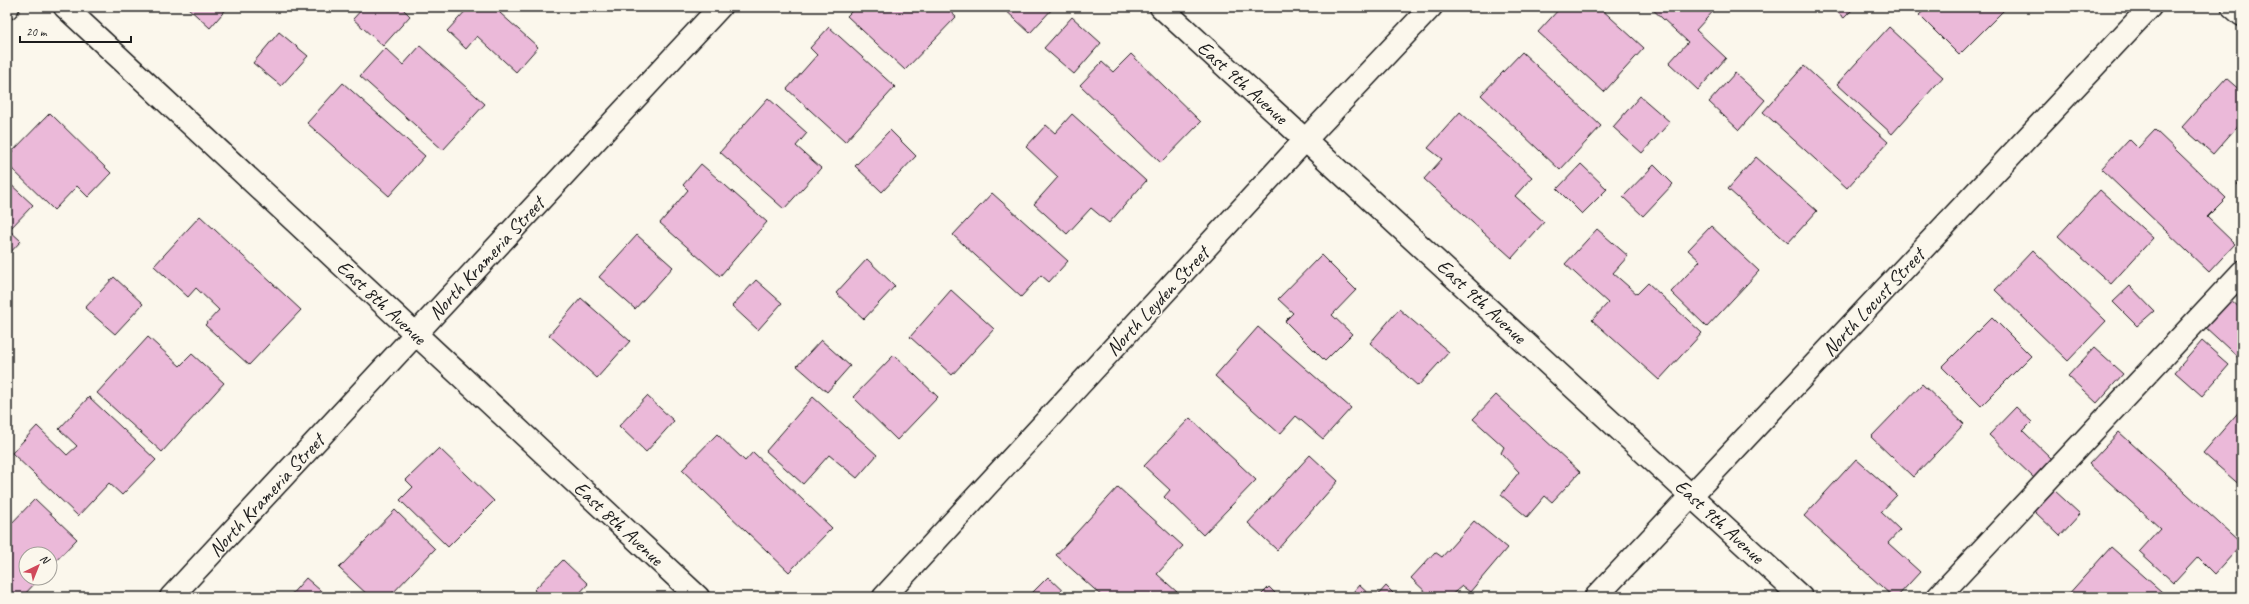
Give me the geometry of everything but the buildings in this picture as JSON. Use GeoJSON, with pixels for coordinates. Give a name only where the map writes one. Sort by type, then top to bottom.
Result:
{"type":"FeatureCollection","features":[{"type":"Feature","properties":{"kind":"street","name":"East 8th Avenue"},"geometry":{"type":"LineString","coordinates":[[65,7],[698,597]]}},
{"type":"Feature","properties":{"kind":"street","name":"North Krameria Street"},"geometry":{"type":"LineString","coordinates":[[171,597],[720,7]]}},
{"type":"Feature","properties":{"kind":"street","name":"East 9th Avenue"},"geometry":{"type":"LineString","coordinates":[[1161,7],[1692,494],[1801,597]]}},
{"type":"Feature","properties":{"kind":"street","name":"North Leyden Street"},"geometry":{"type":"LineString","coordinates":[[884,597],[1306,139],[1431,7]]}},
{"type":"Feature","properties":{"kind":"street","name":"North Locust Street"},"geometry":{"type":"LineString","coordinates":[[1596,597],[2150,7]]}},
{"type":"Feature","properties":{"kind":"street"},"geometry":{"type":"LineString","coordinates":[[2233,7],[2242,15]]}},
{"type":"Feature","properties":{"kind":"street"},"geometry":{"type":"LineString","coordinates":[[1938,597],[2242,272]]}}]}
